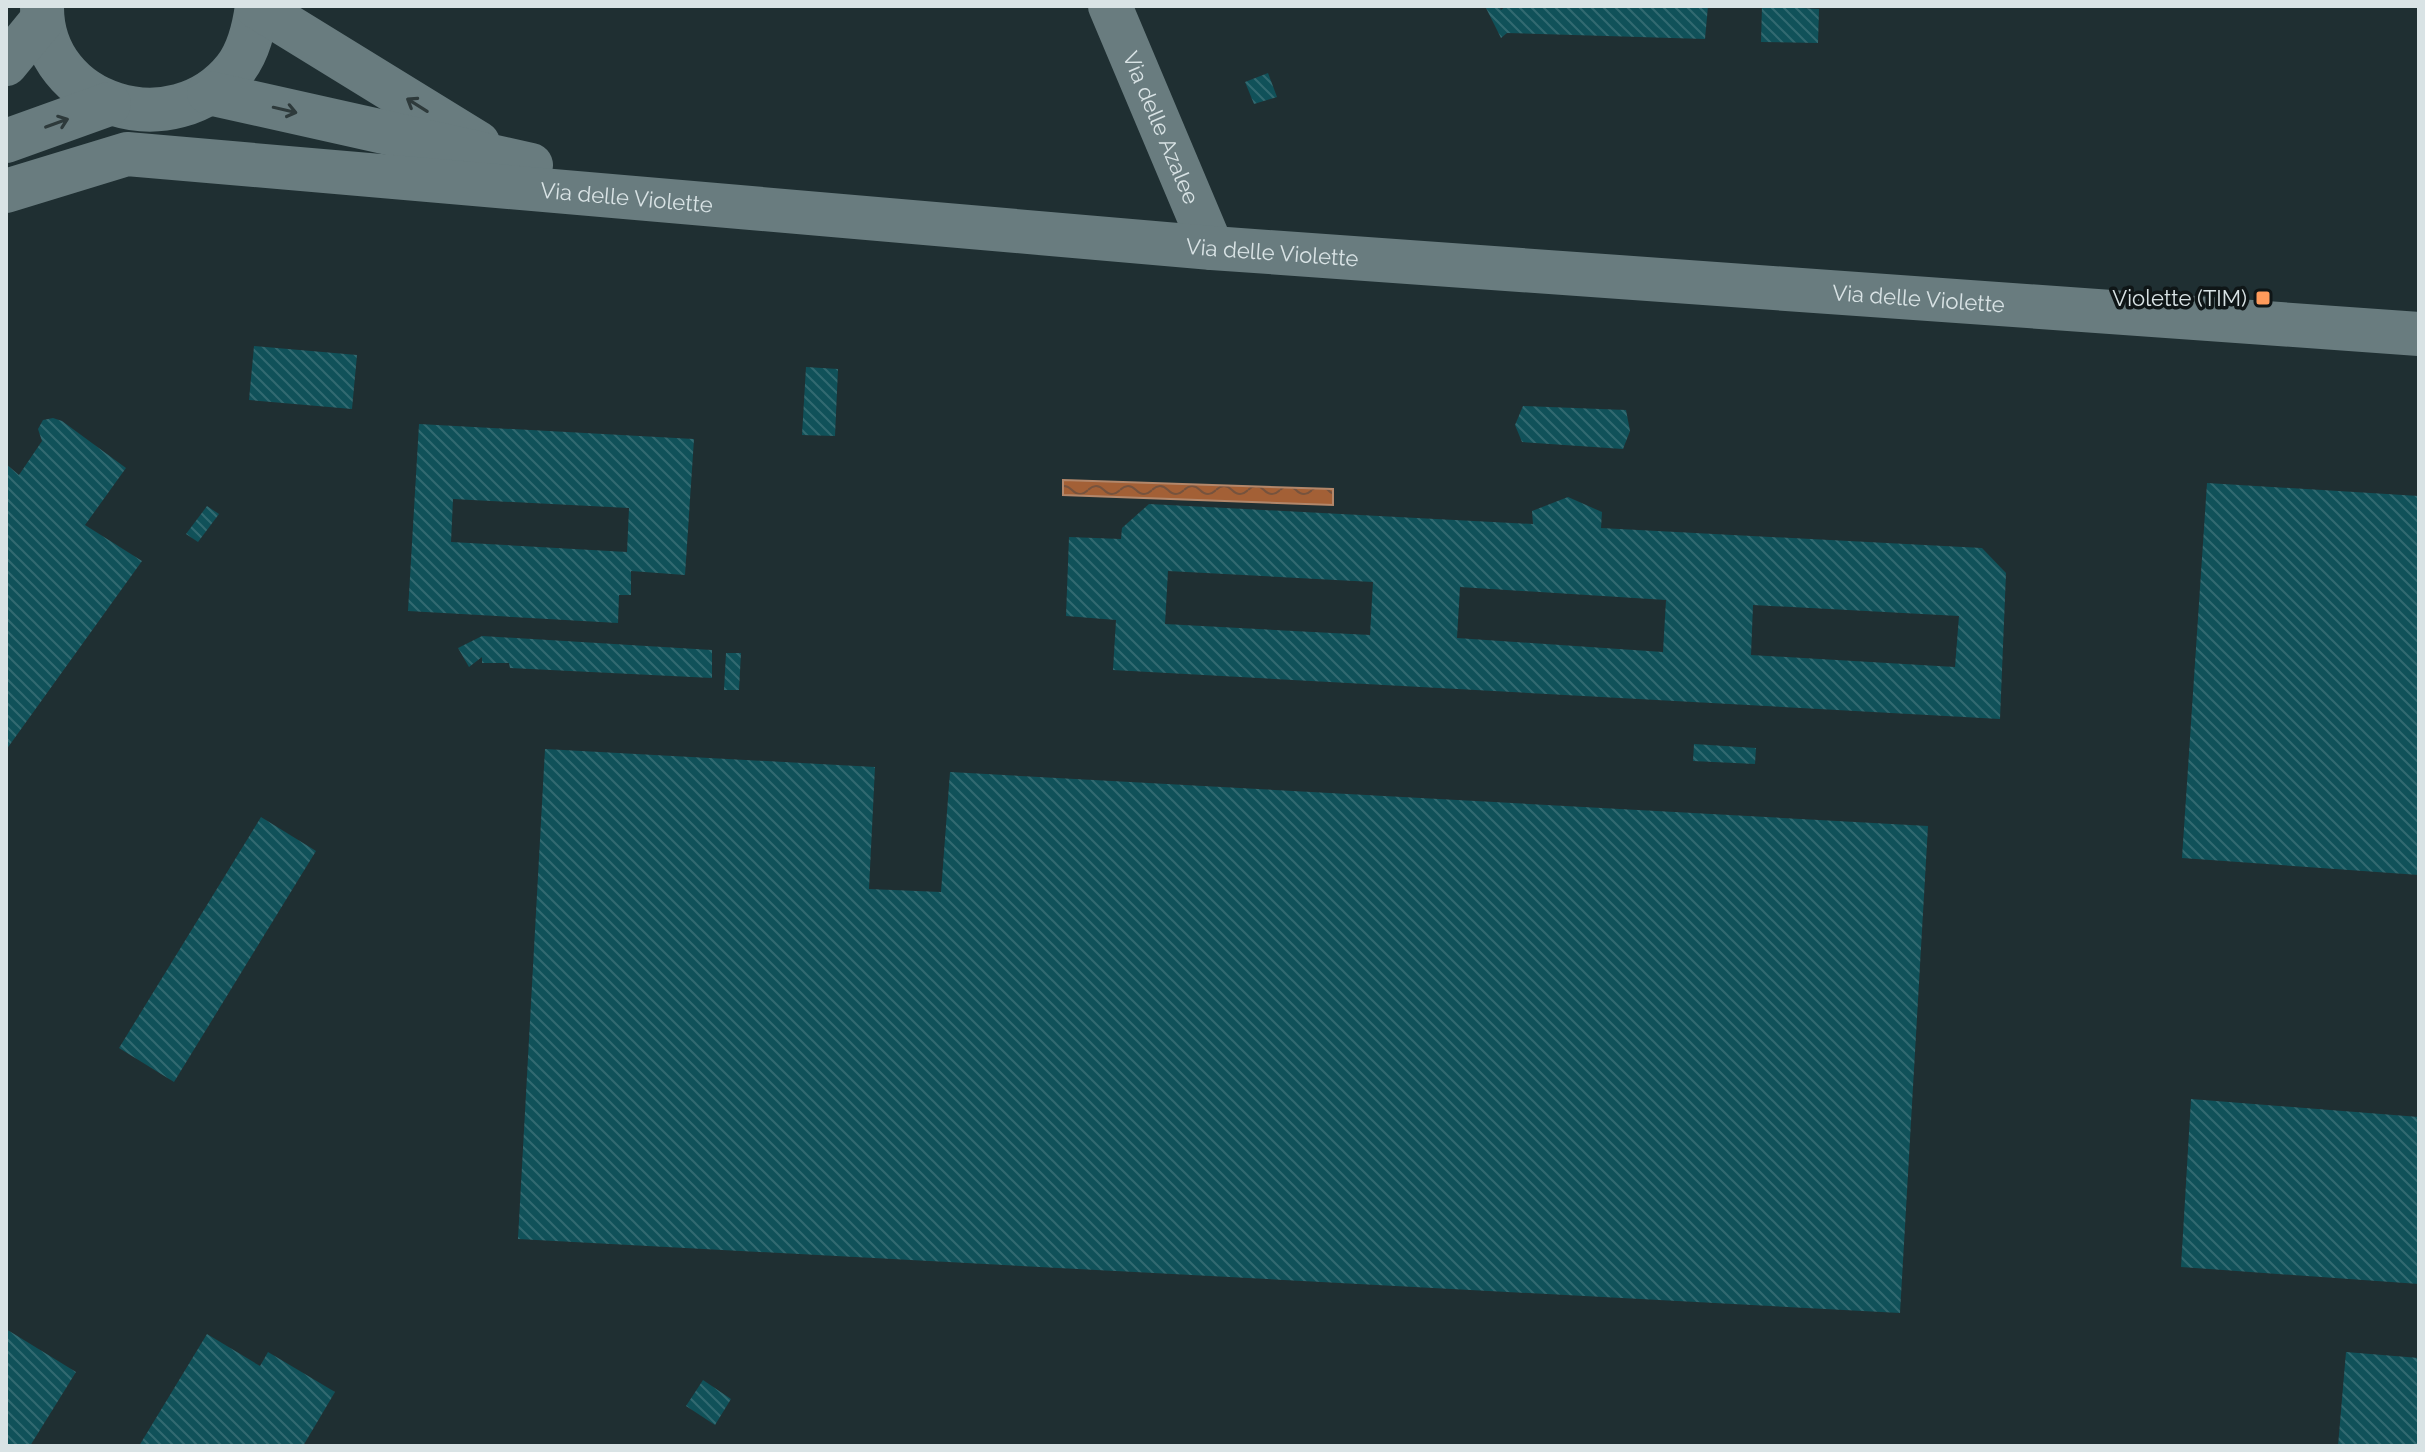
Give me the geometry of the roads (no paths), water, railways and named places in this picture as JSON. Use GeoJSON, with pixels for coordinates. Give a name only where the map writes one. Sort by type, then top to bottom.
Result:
{"type":"FeatureCollection","features":[{"type":"Feature","properties":{"kind":"street"},"geometry":{"type":"LineString","coordinates":[[42,13],[54,56],[77,84],[109,104],[145,111],[179,107],[209,93],[234,70],[251,40],[257,6],[507,161]]}},
{"type":"Feature","properties":{"kind":"street","name":"Via delle Azalee"},"geometry":{"type":"LineString","coordinates":[[1110,6],[1212,248]]}},
{"type":"Feature","properties":{"kind":"street"},"geometry":{"type":"LineString","coordinates":[[6,64],[42,13]]}},
{"type":"Feature","properties":{"kind":"street"},"geometry":{"type":"LineString","coordinates":[[209,93],[507,161],[834,216]]}},
{"type":"Feature","properties":{"kind":"street"},"geometry":{"type":"LineString","coordinates":[[6,141],[109,104]]}},
{"type":"Feature","properties":{"kind":"street","name":"Via delle Violette"},"geometry":{"type":"LineString","coordinates":[[6,191],[127,154],[1212,248],[2419,334]]}},
{"type":"Feature","properties":{"kind":"water"},"geometry":{"type":"Polygon","coordinates":[[[1063,480],[1333,489],[1333,505],[1063,495],[1063,480]]]}},
{"type":"Feature","properties":{"kind":"place","name":"Violette (TIM)"},"geometry":{"type":"Point","coordinates":[2263,298]}}]}
